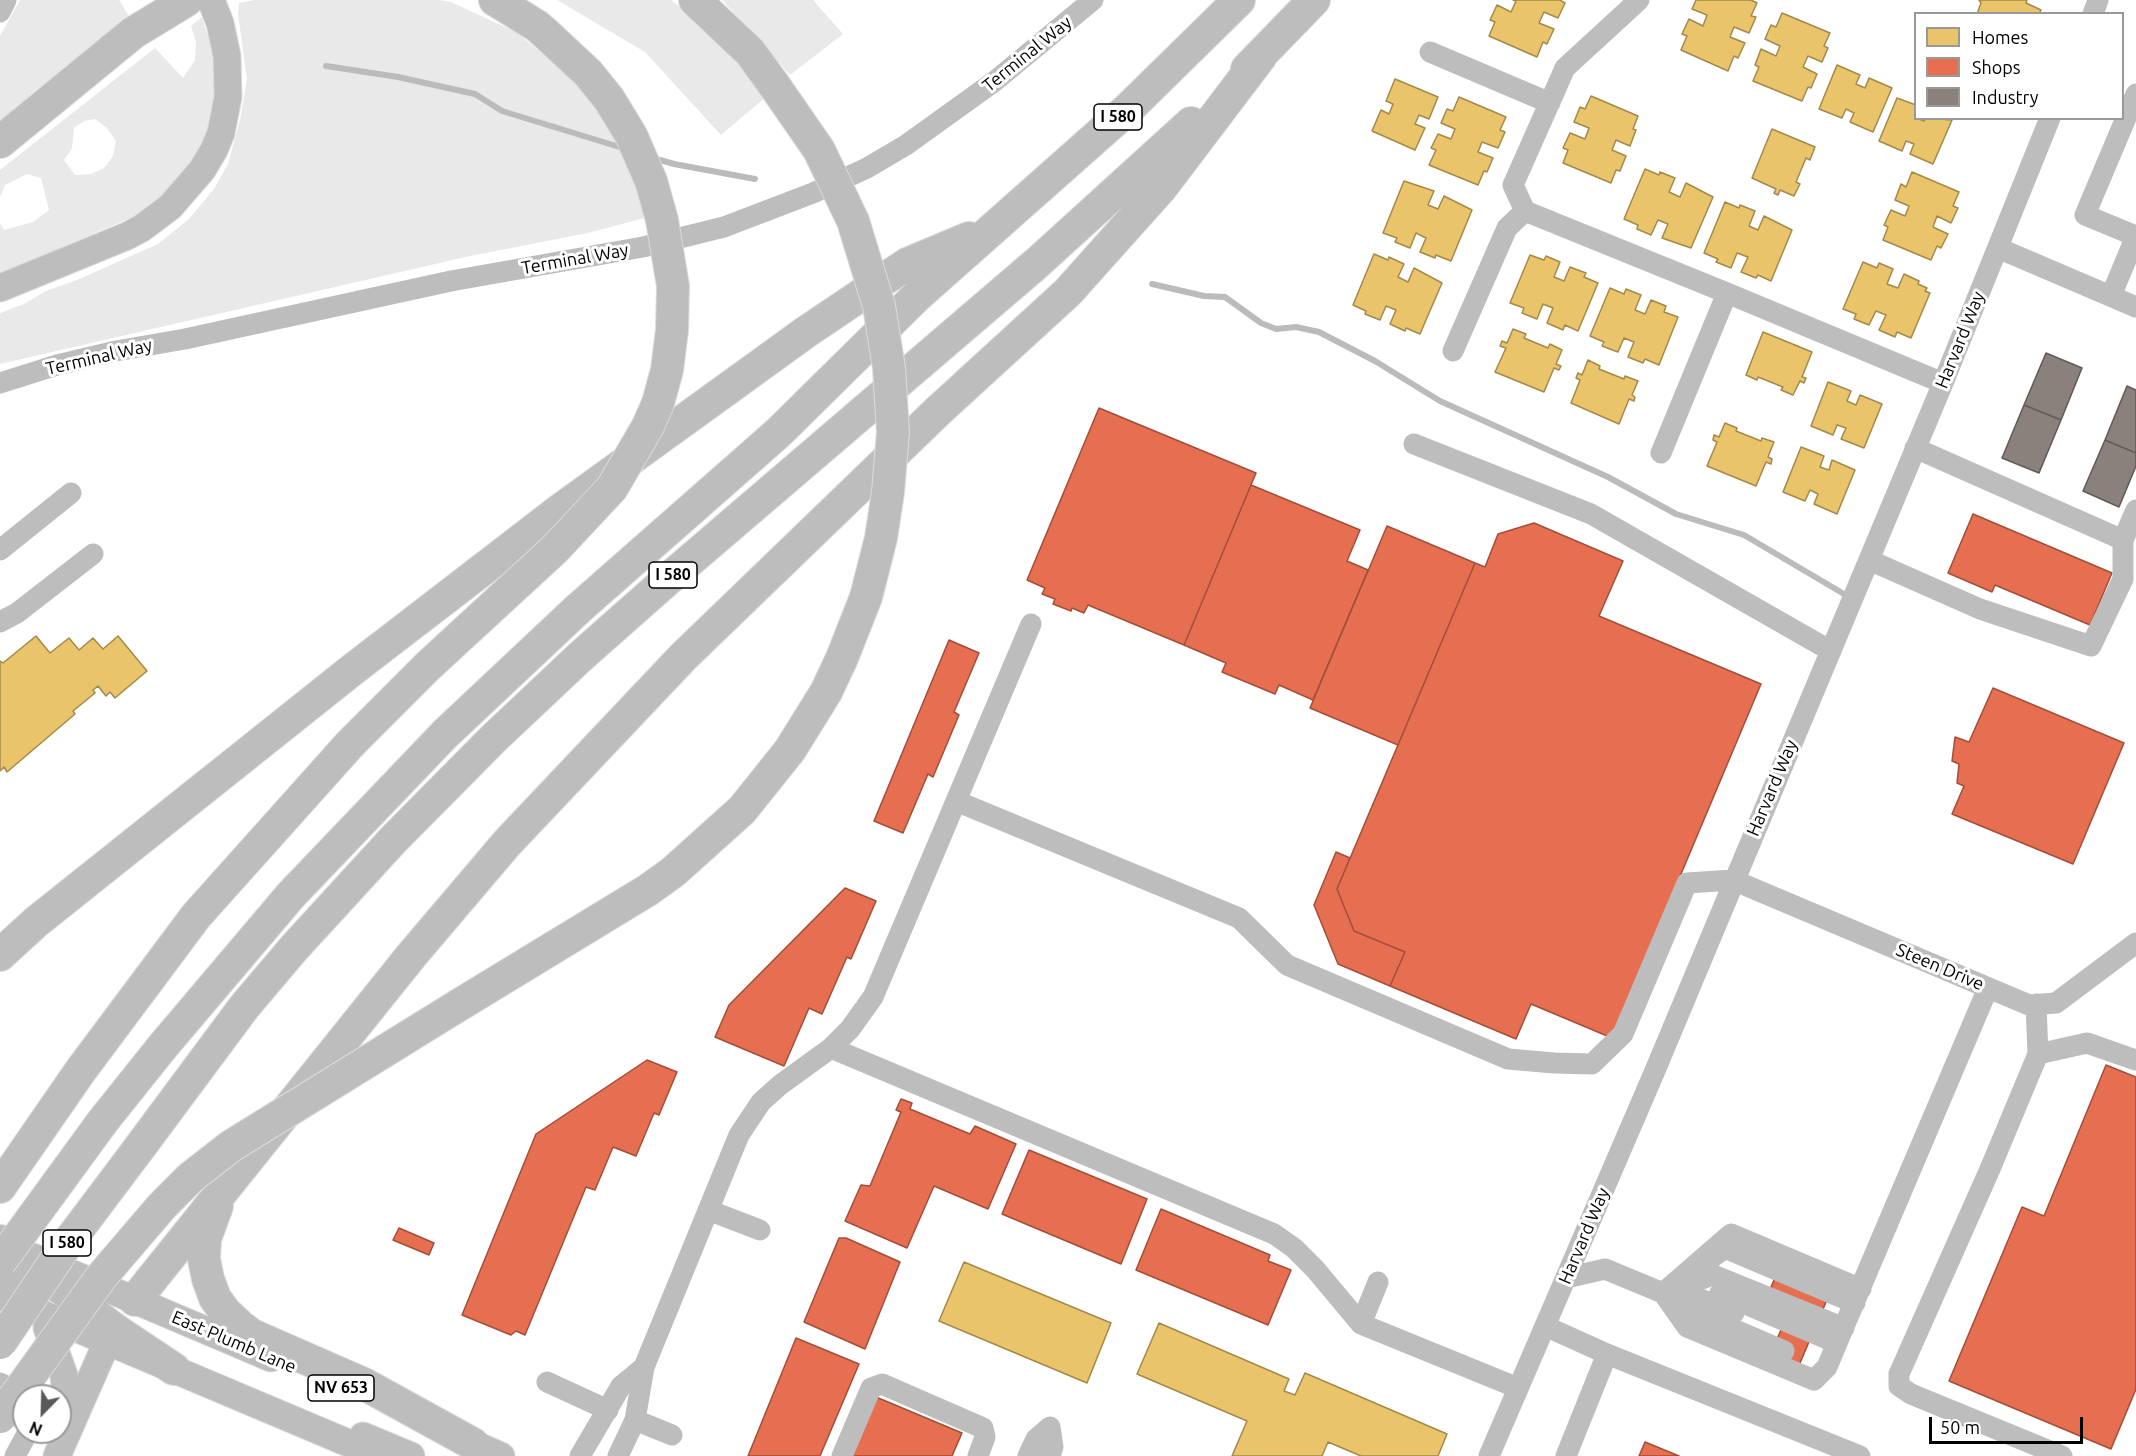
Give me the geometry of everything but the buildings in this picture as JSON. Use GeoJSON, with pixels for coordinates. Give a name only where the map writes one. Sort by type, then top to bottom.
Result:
{"type":"FeatureCollection","features":[{"type":"Feature","properties":{"kind":"highway"},"geometry":{"type":"LineString","coordinates":[[0,142],[133,33],[187,0]]}},
{"type":"Feature","properties":{"kind":"highway"},"geometry":{"type":"LineString","coordinates":[[0,1187],[40,1127],[196,916],[350,744],[428,666],[555,549],[612,489],[648,426],[658,403],[672,330],[673,286],[662,220],[651,181],[631,135],[609,99],[588,73],[537,26],[495,0]]}},
{"type":"Feature","properties":{"kind":"highway"},"geometry":{"type":"LineString","coordinates":[[0,1417],[102,1276],[162,1206],[190,1179],[231,1146],[648,890],[673,872],[742,810],[790,750],[826,692],[866,597],[881,538],[888,492],[893,432],[889,368],[879,306],[853,221],[819,150],[750,52],[695,0]]}},
{"type":"Feature","properties":{"kind":"highway","name":"I 580"},"geometry":{"type":"LineString","coordinates":[[1,1265],[103,1121],[163,1046],[291,895],[445,734],[604,586],[778,433],[918,294],[1128,108],[1239,0]]}},
{"type":"Feature","properties":{"kind":"highway","name":"I 580"},"geometry":{"type":"LineString","coordinates":[[0,1343],[64,1248],[244,1007],[294,948],[393,840],[493,739],[580,657],[1093,214],[1261,56],[1314,0]]}},
{"type":"Feature","properties":{"kind":"highway"},"geometry":{"type":"LineString","coordinates":[[122,1320],[235,1174],[411,956],[507,843],[692,648],[930,419],[1068,292],[1161,188],[1261,56]]}},
{"type":"Feature","properties":{"kind":"highway"},"geometry":{"type":"LineString","coordinates":[[0,955],[36,922],[361,663],[560,510],[806,332],[907,264],[992,228]]}},
{"type":"Feature","properties":{"kind":"highway"},"geometry":{"type":"LineString","coordinates":[[235,1174],[213,1214],[205,1239],[204,1259],[208,1279],[215,1298],[225,1312],[252,1335],[364,1384],[487,1450]]}},
{"type":"Feature","properties":{"kind":"highway"},"geometry":{"type":"LineString","coordinates":[[1,1265],[60,1288],[122,1320],[174,1369]]}},
{"type":"Feature","properties":{"kind":"main road"},"geometry":{"type":"LineString","coordinates":[[0,288],[142,228],[170,207],[202,170],[221,133],[228,97],[225,45],[211,0]]}},
{"type":"Feature","properties":{"kind":"main road"},"geometry":{"type":"LineString","coordinates":[[1,1265],[49,1330],[65,1384]]}},
{"type":"Feature","properties":{"kind":"main road","name":"East Plumb Lane"},"geometry":{"type":"LineString","coordinates":[[1,1265],[122,1320]]}},
{"type":"Feature","properties":{"kind":"main road","name":"East Plumb Lane"},"geometry":{"type":"LineString","coordinates":[[33,1310],[122,1320],[181,1320],[487,1450]]}},
{"type":"Feature","properties":{"kind":"main road"},"geometry":{"type":"LineString","coordinates":[[72,1421],[122,1320]]}},
{"type":"Feature","properties":{"kind":"main road","name":"NV 653"},"geometry":{"type":"LineString","coordinates":[[174,1369],[379,1456]]}},
{"type":"Feature","properties":{"kind":"main road"},"geometry":{"type":"LineString","coordinates":[[217,1388],[278,1400],[411,1456]]}},
{"type":"Feature","properties":{"kind":"street"},"geometry":{"type":"LineString","coordinates":[[0,12],[6,0]]}},
{"type":"Feature","properties":{"kind":"street","name":"Terminal Way"},"geometry":{"type":"LineString","coordinates":[[0,383],[57,365],[116,351],[185,339],[451,281],[644,248],[724,226],[813,193],[867,168],[906,145],[1004,74],[1093,0]]}},
{"type":"Feature","properties":{"kind":"street"},"geometry":{"type":"LineString","coordinates":[[1639,0],[1565,68],[1513,185],[1525,211],[1943,383]]}},
{"type":"Feature","properties":{"kind":"street"},"geometry":{"type":"LineString","coordinates":[[1430,52],[1550,103]]}},
{"type":"Feature","properties":{"kind":"street"},"geometry":{"type":"LineString","coordinates":[[2111,296],[2136,236],[2085,215],[2136,94]]}},
{"type":"Feature","properties":{"kind":"street","name":"Harvard Way"},"geometry":{"type":"LineString","coordinates":[[1489,1456],[1654,1073],[1831,651],[2049,120]]}},
{"type":"Feature","properties":{"kind":"street"},"geometry":{"type":"LineString","coordinates":[[1453,351],[1507,228],[1525,211]]}},
{"type":"Feature","properties":{"kind":"street"},"geometry":{"type":"LineString","coordinates":[[1998,248],[2136,306]]}},
{"type":"Feature","properties":{"kind":"street"},"geometry":{"type":"LineString","coordinates":[[1661,453],[1727,293]]}},
{"type":"Feature","properties":{"kind":"street"},"geometry":{"type":"LineString","coordinates":[[1414,444],[1591,514],[1831,651]]}},
{"type":"Feature","properties":{"kind":"street"},"geometry":{"type":"LineString","coordinates":[[1916,448],[2123,540]]}},
{"type":"Feature","properties":{"kind":"street"},"geometry":{"type":"LineString","coordinates":[[0,550],[71,494]]}},
{"type":"Feature","properties":{"kind":"street"},"geometry":{"type":"LineString","coordinates":[[1869,560],[1980,609],[2091,646],[2123,579],[2123,540],[2136,510]]}},
{"type":"Feature","properties":{"kind":"street"},"geometry":{"type":"LineString","coordinates":[[0,622],[17,613],[93,554]]}},
{"type":"Feature","properties":{"kind":"street"},"geometry":{"type":"LineString","coordinates":[[618,1456],[635,1420],[644,1367],[739,1135],[761,1102],[831,1047],[850,1029],[873,997],[1031,624]]}},
{"type":"Feature","properties":{"kind":"street"},"geometry":{"type":"LineString","coordinates":[[956,801],[1239,918],[1287,965],[1508,1059],[1592,1064],[1623,1034],[1687,883],[1733,880]]}},
{"type":"Feature","properties":{"kind":"street","name":"Steen Drive"},"geometry":{"type":"LineString","coordinates":[[1733,880],[2024,1003],[2056,1003],[2136,943]]}},
{"type":"Feature","properties":{"kind":"street"},"geometry":{"type":"LineString","coordinates":[[1663,1293],[1687,1327],[1814,1380],[1843,1329],[1872,1264],[1988,988]]}},
{"type":"Feature","properties":{"kind":"street"},"geometry":{"type":"LineString","coordinates":[[2036,1004],[2038,1054],[1899,1374],[1899,1386],[1911,1394],[2062,1456]]}},
{"type":"Feature","properties":{"kind":"street"},"geometry":{"type":"LineString","coordinates":[[2038,1054],[2088,1043],[2136,1060]]}},
{"type":"Feature","properties":{"kind":"street"},"geometry":{"type":"LineString","coordinates":[[831,1047],[1274,1234],[1294,1248],[1315,1269],[1361,1324],[1518,1388]]}},
{"type":"Feature","properties":{"kind":"street"},"geometry":{"type":"LineString","coordinates":[[708,1210],[760,1230]]}},
{"type":"Feature","properties":{"kind":"street"},"geometry":{"type":"LineString","coordinates":[[1663,1293],[1725,1248],[1843,1329]]}},
{"type":"Feature","properties":{"kind":"street"},"geometry":{"type":"LineString","coordinates":[[1566,1278],[1605,1269],[1663,1293],[1843,1329]]}},
{"type":"Feature","properties":{"kind":"street"},"geometry":{"type":"LineString","coordinates":[[1663,1293],[1713,1275],[1843,1329]]}},
{"type":"Feature","properties":{"kind":"street"},"geometry":{"type":"LineString","coordinates":[[1361,1324],[1378,1282]]}},
{"type":"Feature","properties":{"kind":"street"},"geometry":{"type":"LineString","coordinates":[[1545,1326],[1608,1354],[1860,1456]]}},
{"type":"Feature","properties":{"kind":"street"},"geometry":{"type":"LineString","coordinates":[[1566,1456],[1608,1354]]}},
{"type":"Feature","properties":{"kind":"street"},"geometry":{"type":"LineString","coordinates":[[580,1456],[621,1386],[644,1367]]}},
{"type":"Feature","properties":{"kind":"street"},"geometry":{"type":"LineString","coordinates":[[547,1382],[608,1410]]}},
{"type":"Feature","properties":{"kind":"street"},"geometry":{"type":"LineString","coordinates":[[842,1456],[871,1388],[882,1384],[983,1428],[981,1447]]}},
{"type":"Feature","properties":{"kind":"street"},"geometry":{"type":"LineString","coordinates":[[635,1420],[672,1435]]}},
{"type":"Feature","properties":{"kind":"street"},"geometry":{"type":"LineString","coordinates":[[1028,1456],[1036,1439],[1050,1427],[1053,1447],[1050,1456]]}},
{"type":"Feature","properties":{"kind":"shaded area"},"geometry":{"type":"Polygon","coordinates":[[[20,0],[119,0],[134,24],[0,133],[0,36],[20,0]]]}},
{"type":"Feature","properties":{"kind":"shaded area"},"geometry":{"type":"Polygon","coordinates":[[[255,0],[440,0],[451,2],[516,32],[574,79],[610,125],[652,216],[588,233],[470,256],[0,364],[0,313],[158,244],[189,219],[214,189],[228,164],[240,120],[247,79],[238,14],[239,3],[255,0]]]}},
{"type":"Feature","properties":{"kind":"shaded area"},"geometry":{"type":"Polygon","coordinates":[[[557,0],[671,0],[713,35],[768,95],[721,135],[645,52],[557,0]]]}},
{"type":"Feature","properties":{"kind":"shaded area"},"geometry":{"type":"Polygon","coordinates":[[[722,0],[813,0],[843,34],[790,75],[722,0]]]}},
{"type":"Feature","properties":{"kind":"shaded area"},"geometry":{"type":"Polygon","coordinates":[[[202,17],[216,62],[215,106],[205,140],[188,168],[164,194],[137,215],[0,274],[0,223],[4,230],[33,222],[49,210],[41,178],[27,174],[5,185],[0,197],[0,170],[155,48],[183,78],[195,60],[196,42],[191,26],[202,17]],[[95,119],[84,121],[74,128],[72,148],[64,160],[75,175],[91,174],[104,168],[113,156],[116,141],[106,127],[95,119]]]}},
{"type":"Feature","properties":{"kind":"waterway"},"geometry":{"type":"LineString","coordinates":[[326,66],[398,77],[475,94],[502,111],[626,149]]}},
{"type":"Feature","properties":{"kind":"waterway"},"geometry":{"type":"LineString","coordinates":[[653,158],[755,179]]}},
{"type":"Feature","properties":{"kind":"waterway"},"geometry":{"type":"LineString","coordinates":[[1152,284],[1204,296],[1225,297],[1261,323],[1276,329],[1296,327],[1319,332],[1375,361],[1440,401],[1608,477],[1676,514],[1744,535],[1844,594]]}}]}
